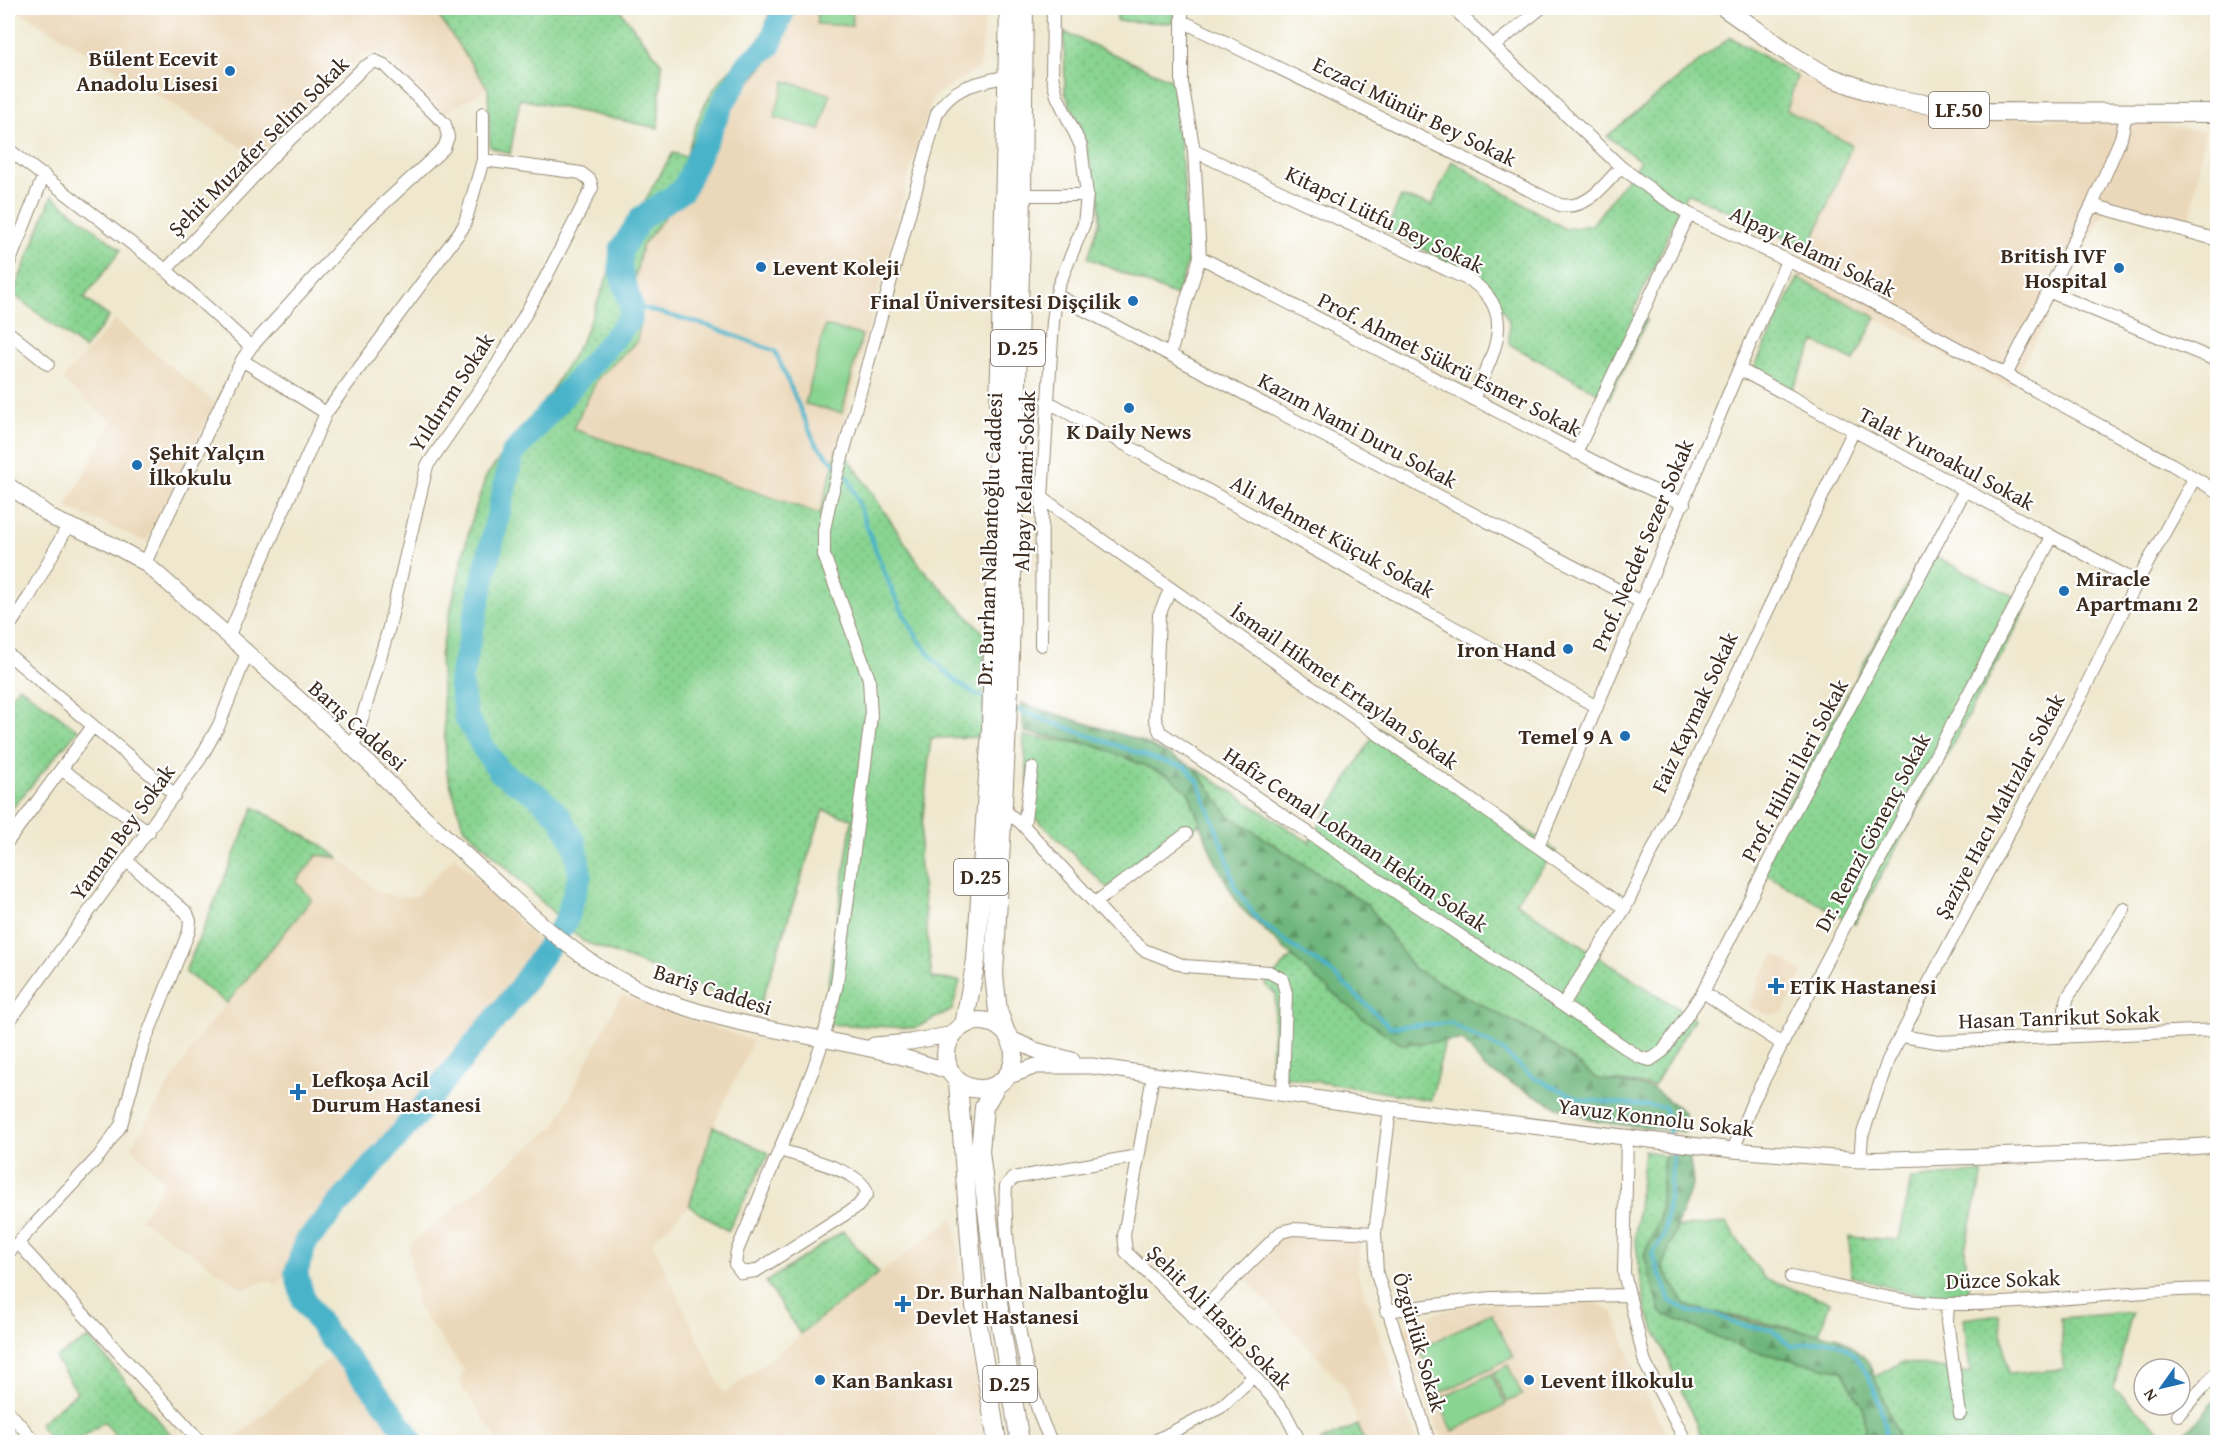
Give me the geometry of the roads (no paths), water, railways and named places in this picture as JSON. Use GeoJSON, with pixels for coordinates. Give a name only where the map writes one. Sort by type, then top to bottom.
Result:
{"type":"FeatureCollection","features":[{"type":"Feature","properties":{"kind":"main road","name":"Dr. Burhan Nalbantoğlu Caddesi"},"geometry":{"type":"LineString","coordinates":[[1001,686],[1009,8]]}},
{"type":"Feature","properties":{"kind":"main road","name":"Dr. Burhan Nalbantoğlu Caddesi"},"geometry":{"type":"LineString","coordinates":[[959,1029],[976,960],[999,733],[1022,195],[1024,8]]}},
{"type":"Feature","properties":{"kind":"main road","name":"LF.50"},"geometry":{"type":"LineString","coordinates":[[1725,8],[1790,54],[1827,76],[1888,98],[1975,111],[2126,115],[2217,113]]}},
{"type":"Feature","properties":{"kind":"main road","name":"Dr. Burhan Nalbantoğlu Caddesi"},"geometry":{"type":"LineString","coordinates":[[999,733],[1003,811],[994,975],[998,1011],[1008,1035]]}},
{"type":"Feature","properties":{"kind":"main road"},"geometry":{"type":"LineString","coordinates":[[959,1029],[986,1022],[1008,1035]]}},
{"type":"Feature","properties":{"kind":"main road","name":"D.25"},"geometry":{"type":"LineString","coordinates":[[959,1029],[946,1052],[954,1077],[975,1306],[997,1443]]}},
{"type":"Feature","properties":{"kind":"main road","name":"D.25"},"geometry":{"type":"LineString","coordinates":[[1008,1035],[1014,1058],[984,1107],[980,1151],[1001,1326],[1020,1443]]}},
{"type":"Feature","properties":{"kind":"main road"},"geometry":{"type":"LineString","coordinates":[[954,1077],[977,1090],[1001,1081]]}},
{"type":"Feature","properties":{"kind":"street","name":"Alpay Kelami Sokak"},"geometry":{"type":"LineString","coordinates":[[1041,645],[1042,498],[1056,295],[1082,234],[1087,195],[1081,146],[1058,96],[1052,76],[1053,8]]}},
{"type":"Feature","properties":{"kind":"street"},"geometry":{"type":"LineString","coordinates":[[1170,354],[1200,257],[1194,151],[1182,83],[1182,8]]}},
{"type":"Feature","properties":{"kind":"street","name":"Alpay Kelami Sokak"},"geometry":{"type":"LineString","coordinates":[[1453,8],[1495,45],[1621,167],[1689,214],[1850,290],[2217,492]]}},
{"type":"Feature","properties":{"kind":"street"},"geometry":{"type":"LineString","coordinates":[[1495,45],[1541,8]]}},
{"type":"Feature","properties":{"kind":"street","name":"Eczaci Münür Bey Sokak"},"geometry":{"type":"LineString","coordinates":[[1182,21],[1560,205],[1568,207],[1584,203],[1621,167]]}},
{"type":"Feature","properties":{"kind":"street","name":"Şehit Muzafer Selim Sokak"},"geometry":{"type":"LineString","coordinates":[[166,270],[273,156],[363,68],[375,61],[384,64],[445,123],[448,137],[444,148],[366,220],[251,347]]}},
{"type":"Feature","properties":{"kind":"street"},"geometry":{"type":"LineString","coordinates":[[780,1150],[856,1177],[867,1188],[867,1194],[858,1206],[756,1271],[744,1274],[736,1267],[737,1251],[823,1040],[837,984],[871,717],[869,679],[824,555],[824,530],[830,501],[937,113],[952,94],[960,89],[1008,76]]}},
{"type":"Feature","properties":{"kind":"street"},"geometry":{"type":"LineString","coordinates":[[228,637],[326,413],[401,308],[457,239],[464,226],[483,160],[483,113]]}},
{"type":"Feature","properties":{"kind":"street"},"geometry":{"type":"LineString","coordinates":[[2006,375],[2092,205],[2121,138],[2126,115]]}},
{"type":"Feature","properties":{"kind":"street"},"geometry":{"type":"LineString","coordinates":[[8,149],[166,270],[251,347],[242,360],[146,563]]}},
{"type":"Feature","properties":{"kind":"street","name":"Kitapci Lütfu Bey Sokak"},"geometry":{"type":"LineString","coordinates":[[1194,151],[1471,281],[1484,290],[1495,308],[1499,337],[1473,399]]}},
{"type":"Feature","properties":{"kind":"street","name":"Yıldırım Sokak"},"geometry":{"type":"LineString","coordinates":[[353,749],[388,632],[426,466],[498,363],[592,188],[590,180],[581,173],[483,160]]}},
{"type":"Feature","properties":{"kind":"street"},"geometry":{"type":"LineString","coordinates":[[8,266],[44,175]]}},
{"type":"Feature","properties":{"kind":"street"},"geometry":{"type":"LineString","coordinates":[[1022,195],[1087,195]]}},
{"type":"Feature","properties":{"kind":"street"},"geometry":{"type":"LineString","coordinates":[[2092,205],[2217,240]]}},
{"type":"Feature","properties":{"kind":"street"},"geometry":{"type":"LineString","coordinates":[[1576,453],[1689,214]]}},
{"type":"Feature","properties":{"kind":"street","name":"Prof. Ahmet Sükrü Esmer Sokak"},"geometry":{"type":"LineString","coordinates":[[1200,257],[1576,453],[1658,494],[1684,504]]}},
{"type":"Feature","properties":{"kind":"street","name":"Prof. Necdet Sezer Sokak"},"geometry":{"type":"LineString","coordinates":[[1538,846],[1739,369],[1788,261]]}},
{"type":"Feature","properties":{"kind":"street"},"geometry":{"type":"LineString","coordinates":[[2050,292],[2217,361]]}},
{"type":"Feature","properties":{"kind":"street","name":"Kazım Nami Duru Sokak"},"geometry":{"type":"LineString","coordinates":[[1056,295],[1641,602]]}},
{"type":"Feature","properties":{"kind":"street"},"geometry":{"type":"LineString","coordinates":[[8,332],[48,364]]}},
{"type":"Feature","properties":{"kind":"street"},"geometry":{"type":"LineString","coordinates":[[242,360],[326,413]]}},
{"type":"Feature","properties":{"kind":"street","name":"Talat Yuroakul Sokak"},"geometry":{"type":"LineString","coordinates":[[1739,369],[2137,582]]}},
{"type":"Feature","properties":{"kind":"street","name":"Ali Mehmet Küçuk Sokak"},"geometry":{"type":"LineString","coordinates":[[1047,401],[1598,707]]}},
{"type":"Feature","properties":{"kind":"street","name":"Faiz Kaymak Sokak"},"geometry":{"type":"LineString","coordinates":[[1563,1004],[1625,908],[1853,432]]}},
{"type":"Feature","properties":{"kind":"street","name":"Şaziye Hacı Maltızlar Sokak"},"geometry":{"type":"LineString","coordinates":[[1860,1160],[1862,1136],[1888,1060],[2081,696],[2137,582],[2194,479]]}},
{"type":"Feature","properties":{"kind":"street","name":"Barış Caddesi"},"geometry":{"type":"LineString","coordinates":[[8,485],[54,519],[69,524],[146,563],[353,749],[449,842],[537,922]]}},
{"type":"Feature","properties":{"kind":"street","name":"Prof. Hilmi İleri Sokak"},"geometry":{"type":"LineString","coordinates":[[1650,1060],[1663,1051],[1703,992],[1787,825],[1965,490]]}},
{"type":"Feature","properties":{"kind":"street","name":"İsmail Hikmet Ertaylan Sokak"},"geometry":{"type":"LineString","coordinates":[[1042,498],[1625,908]]}},
{"type":"Feature","properties":{"kind":"street"},"geometry":{"type":"LineString","coordinates":[[8,628],[29,597],[69,524]]}},
{"type":"Feature","properties":{"kind":"street","name":"Dr. Remzi Gönenç Sokak"},"geometry":{"type":"LineString","coordinates":[[1734,1150],[1753,1101],[1782,1044],[2052,537]]}},
{"type":"Feature","properties":{"kind":"street","name":"Hafiz Cemal Lokman Hekim Sokak"},"geometry":{"type":"LineString","coordinates":[[1170,590],[1159,615],[1155,719],[1161,732],[1639,1057],[1650,1060]]}},
{"type":"Feature","properties":{"kind":"street","name":"Yaman Bey Sokak"},"geometry":{"type":"LineString","coordinates":[[8,1023],[200,759],[219,725],[247,653]]}},
{"type":"Feature","properties":{"kind":"street"},"geometry":{"type":"LineString","coordinates":[[8,654],[175,795]]}},
{"type":"Feature","properties":{"kind":"street"},"geometry":{"type":"LineString","coordinates":[[8,841],[93,726]]}},
{"type":"Feature","properties":{"kind":"street"},"geometry":{"type":"LineString","coordinates":[[1024,825],[1032,768]]}},
{"type":"Feature","properties":{"kind":"street"},"geometry":{"type":"LineString","coordinates":[[61,769],[148,832]]}},
{"type":"Feature","properties":{"kind":"street"},"geometry":{"type":"LineString","coordinates":[[1003,811],[1024,825],[1127,937],[1161,958],[1194,967],[1269,972],[1282,979],[1286,993],[1283,1092]]}},
{"type":"Feature","properties":{"kind":"street"},"geometry":{"type":"LineString","coordinates":[[1095,903],[1186,834]]}},
{"type":"Feature","properties":{"kind":"street"},"geometry":{"type":"LineString","coordinates":[[8,1253],[99,1156],[121,1125],[143,1046],[190,925],[189,916],[184,909],[128,861]]}},
{"type":"Feature","properties":{"kind":"street"},"geometry":{"type":"LineString","coordinates":[[2066,1037],[2065,1008],[2068,997],[2124,909]]}},
{"type":"Feature","properties":{"kind":"street","name":"Bariş Caddesi"},"geometry":{"type":"LineString","coordinates":[[537,922],[576,953],[636,988],[694,1011],[744,1025],[859,1046],[918,1060],[954,1077]]}},
{"type":"Feature","properties":{"kind":"street"},"geometry":{"type":"LineString","coordinates":[[1703,992],[1782,1044]]}},
{"type":"Feature","properties":{"kind":"street","name":"Bariş Caddesi"},"geometry":{"type":"LineString","coordinates":[[859,1046],[910,1042],[959,1029]]}},
{"type":"Feature","properties":{"kind":"street","name":"Hasan Tanrikut Sokak"},"geometry":{"type":"LineString","coordinates":[[1902,1036],[1937,1042],[2217,1030]]}},
{"type":"Feature","properties":{"kind":"street","name":"Yavuz Konnolu Sokak"},"geometry":{"type":"LineString","coordinates":[[1008,1035],[1035,1050],[1092,1066],[1153,1076],[1283,1092],[1390,1109],[1734,1150],[1860,1160],[2111,1152],[2217,1145]]}},
{"type":"Feature","properties":{"kind":"street","name":"Yavuz Konnolu Sokak"},"geometry":{"type":"LineString","coordinates":[[1001,1081],[1035,1066],[1092,1066]]}},
{"type":"Feature","properties":{"kind":"street","name":"Şehit Ali Hasip Sokak"},"geometry":{"type":"LineString","coordinates":[[1153,1076],[1124,1234],[1124,1248],[1131,1259],[1254,1376],[1285,1413],[1300,1443]]}},
{"type":"Feature","properties":{"kind":"street","name":"Özgürlük Sokak"},"geometry":{"type":"LineString","coordinates":[[1390,1109],[1376,1233],[1377,1274],[1386,1311],[1429,1443]]}},
{"type":"Feature","properties":{"kind":"street"},"geometry":{"type":"LineString","coordinates":[[1627,1137],[1623,1262],[1629,1295],[1645,1363],[1686,1443]]}},
{"type":"Feature","properties":{"kind":"street"},"geometry":{"type":"LineString","coordinates":[[1052,1443],[1038,1410],[1022,1343],[1010,1256],[1006,1184],[1013,1178],[1138,1156]]}},
{"type":"Feature","properties":{"kind":"street"},"geometry":{"type":"LineString","coordinates":[[1193,1318],[1285,1230],[1376,1233]]}},
{"type":"Feature","properties":{"kind":"street"},"geometry":{"type":"LineString","coordinates":[[18,1244],[201,1443]]}},
{"type":"Feature","properties":{"kind":"street","name":"Düzce Sokak"},"geometry":{"type":"LineString","coordinates":[[1791,1277],[1922,1302],[1948,1304],[2018,1303],[2149,1292],[2217,1290]]}},
{"type":"Feature","properties":{"kind":"street"},"geometry":{"type":"LineString","coordinates":[[1386,1311],[1491,1298],[1629,1295]]}},
{"type":"Feature","properties":{"kind":"street"},"geometry":{"type":"LineString","coordinates":[[1948,1304],[1947,1321],[1960,1414]]}},
{"type":"Feature","properties":{"kind":"street"},"geometry":{"type":"LineString","coordinates":[[2192,1399],[2217,1371]]}},
{"type":"Feature","properties":{"kind":"street"},"geometry":{"type":"LineString","coordinates":[[1153,1443],[1221,1407],[1254,1376]]}},
{"type":"Feature","properties":{"kind":"street"},"geometry":{"type":"LineString","coordinates":[[8,1411],[35,1443]]}},
{"type":"Feature","properties":{"kind":"waterway"},"geometry":{"type":"LineString","coordinates":[[412,1442],[389,1408],[327,1334],[304,1301],[296,1273],[305,1243],[418,1113],[514,996],[566,921],[580,875],[575,844],[560,817],[537,795],[501,773],[466,717],[460,681],[512,455],[631,318],[631,305],[620,269],[621,250],[641,218],[683,190],[724,101],[748,64],[770,45],[784,8]]}},
{"type":"Feature","properties":{"kind":"waterway"},"geometry":{"type":"LineString","coordinates":[[631,305],[709,326],[775,351],[815,443],[837,466]]}},
{"type":"Feature","properties":{"kind":"waterway"},"geometry":{"type":"LineString","coordinates":[[842,472],[849,479],[884,572],[916,635],[935,661],[959,683],[987,699]]}},
{"type":"Feature","properties":{"kind":"waterway"},"geometry":{"type":"LineString","coordinates":[[1014,709],[1161,761],[1186,767],[1198,781],[1229,863],[1234,885],[1257,919],[1289,944],[1328,969],[1390,1027],[1450,1023],[1500,1049],[1534,1078],[1583,1100],[1665,1107],[1670,1139]]}},
{"type":"Feature","properties":{"kind":"waterway"},"geometry":{"type":"LineString","coordinates":[[1671,1147],[1673,1162],[1664,1236],[1652,1254],[1670,1301],[1690,1312],[1711,1313],[1741,1325],[1772,1330],[1792,1347],[1820,1341],[1838,1344],[1850,1352],[1861,1364],[1870,1380],[1882,1413],[1886,1442]]}},
{"type":"Feature","properties":{"kind":"waterway"},"geometry":{"type":"LineString","coordinates":[[2211,1442],[2218,1434]]}},
{"type":"Feature","properties":{"kind":"place","name":"Bülent Ecevit Anadolu Lisesi"},"geometry":{"type":"Point","coordinates":[230,71]}},
{"type":"Feature","properties":{"kind":"place","name":"Levent Koleji"},"geometry":{"type":"Point","coordinates":[761,267]}},
{"type":"Feature","properties":{"kind":"place","name":"British IVF Hospital"},"geometry":{"type":"Point","coordinates":[2119,268]}},
{"type":"Feature","properties":{"kind":"place","name":"Final Üniversitesi Dişçilik"},"geometry":{"type":"Point","coordinates":[1133,301]}},
{"type":"Feature","properties":{"kind":"place","name":"K Daily News"},"geometry":{"type":"Point","coordinates":[1129,408]}},
{"type":"Feature","properties":{"kind":"place","name":"Şehit Yalçın İlkokulu"},"geometry":{"type":"Point","coordinates":[137,465]}},
{"type":"Feature","properties":{"kind":"place","name":"Miracle Apartmanı 2"},"geometry":{"type":"Point","coordinates":[2064,591]}},
{"type":"Feature","properties":{"kind":"place","name":"Iron Hand"},"geometry":{"type":"Point","coordinates":[1568,649]}},
{"type":"Feature","properties":{"kind":"place","name":"Temel 9 A"},"geometry":{"type":"Point","coordinates":[1625,736]}},
{"type":"Feature","properties":{"kind":"place","name":"ETİK Hastanesi"},"geometry":{"type":"Point","coordinates":[1776,986]}},
{"type":"Feature","properties":{"kind":"place","name":"Lefkoşa Acil Durum Hastanesi"},"geometry":{"type":"Point","coordinates":[298,1092]}},
{"type":"Feature","properties":{"kind":"place","name":"Dr. Burhan Nalbantoğlu Devlet Hastanesi"},"geometry":{"type":"Point","coordinates":[903,1304]}},
{"type":"Feature","properties":{"kind":"place","name":"Kan Bankası"},"geometry":{"type":"Point","coordinates":[820,1380]}},
{"type":"Feature","properties":{"kind":"place","name":"Levent İlkokulu"},"geometry":{"type":"Point","coordinates":[1529,1380]}}]}
